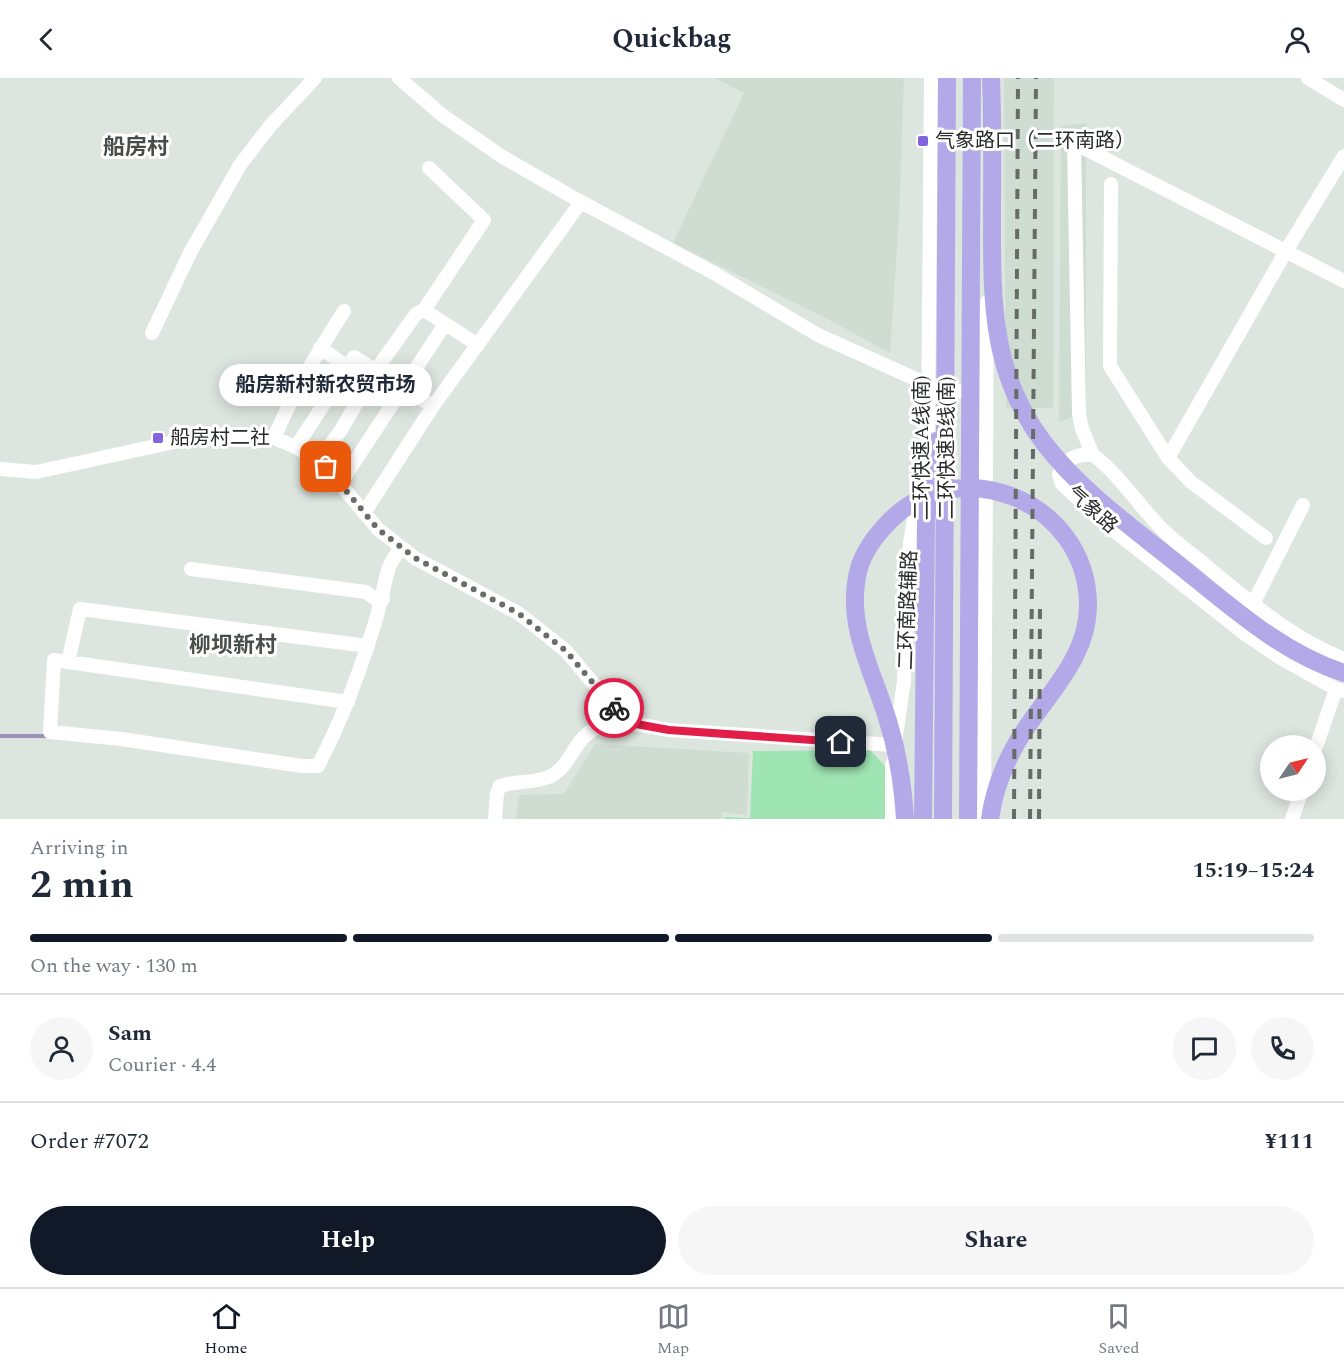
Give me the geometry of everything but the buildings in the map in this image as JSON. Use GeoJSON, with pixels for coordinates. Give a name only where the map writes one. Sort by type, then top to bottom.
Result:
{"type":"FeatureCollection","features":[{"type":"Feature","properties":{"kind":"highway","name":"二环快速A线(南)"},"geometry":{"type":"LineString","coordinates":[[943,819],[937,381],[947,78]]}},
{"type":"Feature","properties":{"kind":"highway","name":"二环快速B线(南)"},"geometry":{"type":"LineString","coordinates":[[968,819],[972,78]]}},
{"type":"Feature","properties":{"kind":"highway"},"geometry":{"type":"LineString","coordinates":[[990,78],[994,314],[1004,367],[1025,415],[1045,445],[1066,468],[1119,517],[1268,634],[1305,657],[1341,684]]}},
{"type":"Feature","properties":{"kind":"highway"},"geometry":{"type":"LineString","coordinates":[[923,819],[926,519],[937,381]]}},
{"type":"Feature","properties":{"kind":"highway"},"geometry":{"type":"LineString","coordinates":[[905,819],[901,778],[894,742],[859,633],[855,599],[857,575],[873,540],[896,515],[927,495],[951,488],[979,487],[1008,494],[1034,507],[1063,534],[1082,567],[1087,592],[1088,616],[1082,640],[1065,673],[1012,752],[999,779],[990,819]]}},
{"type":"Feature","properties":{"kind":"street"},"geometry":{"type":"LineString","coordinates":[[152,333],[190,254],[240,165],[270,126],[315,78]]}},
{"type":"Feature","properties":{"kind":"street"},"geometry":{"type":"LineString","coordinates":[[399,78],[442,115],[501,156],[580,202],[714,273],[819,335],[937,381],[949,390],[967,392]]}},
{"type":"Feature","properties":{"kind":"street","name":"二环南路辅路"},"geometry":{"type":"LineString","coordinates":[[892,819],[892,772],[904,681],[910,543],[937,381],[931,78]]}},
{"type":"Feature","properties":{"kind":"street"},"geometry":{"type":"LineString","coordinates":[[984,819],[990,78]]}},
{"type":"Feature","properties":{"kind":"street"},"geometry":{"type":"LineString","coordinates":[[1308,78],[1344,100]]}},
{"type":"Feature","properties":{"kind":"street"},"geometry":{"type":"LineString","coordinates":[[1093,455],[1082,429],[1079,414],[1074,143],[1344,281]]}},
{"type":"Feature","properties":{"kind":"street"},"geometry":{"type":"LineString","coordinates":[[1168,458],[1286,251],[1344,156]]}},
{"type":"Feature","properties":{"kind":"street"},"geometry":{"type":"LineString","coordinates":[[318,462],[341,430],[376,370],[416,314],[424,310],[484,220],[429,168]]}},
{"type":"Feature","properties":{"kind":"street"},"geometry":{"type":"LineString","coordinates":[[1111,184],[1110,366],[1168,458],[1191,482],[1266,538]]}},
{"type":"Feature","properties":{"kind":"street"},"geometry":{"type":"LineString","coordinates":[[364,513],[434,406],[580,202]]}},
{"type":"Feature","properties":{"kind":"street"},"geometry":{"type":"LineString","coordinates":[[424,310],[478,345]]}},
{"type":"Feature","properties":{"kind":"street"},"geometry":{"type":"LineString","coordinates":[[274,438],[286,409],[320,348],[344,311]]}},
{"type":"Feature","properties":{"kind":"street"},"geometry":{"type":"LineString","coordinates":[[340,484],[445,324]]}},
{"type":"Feature","properties":{"kind":"street"},"geometry":{"type":"LineString","coordinates":[[320,348],[348,367]]}},
{"type":"Feature","properties":{"kind":"street"},"geometry":{"type":"LineString","coordinates":[[296,447],[354,357],[434,406]]}},
{"type":"Feature","properties":{"kind":"street"},"geometry":{"type":"LineString","coordinates":[[0,470],[36,472],[69,467],[160,444],[211,434],[274,438],[296,447],[326,467],[378,529],[415,558],[518,613],[566,651],[619,714],[636,724],[669,730],[894,745]]}},
{"type":"Feature","properties":{"kind":"street","name":"气象路"},"geometry":{"type":"LineString","coordinates":[[1341,684],[1282,659],[1245,634],[1098,518],[1062,484],[1059,474],[1062,467],[1076,456],[1093,455],[1108,466],[1134,499],[1164,531],[1253,604],[1293,634],[1344,659]]}},
{"type":"Feature","properties":{"kind":"street"},"geometry":{"type":"LineString","coordinates":[[1253,604],[1303,505]]}},
{"type":"Feature","properties":{"kind":"street"},"geometry":{"type":"LineString","coordinates":[[348,702],[54,660],[50,732],[318,766],[348,702],[368,646],[390,565],[401,547]]}},
{"type":"Feature","properties":{"kind":"street"},"geometry":{"type":"LineString","coordinates":[[191,569],[366,592],[374,598],[382,599]]}},
{"type":"Feature","properties":{"kind":"street"},"geometry":{"type":"LineString","coordinates":[[68,662],[80,609],[368,646]]}},
{"type":"Feature","properties":{"kind":"street"},"geometry":{"type":"LineString","coordinates":[[1321,735],[1341,684]]}},
{"type":"Feature","properties":{"kind":"street"},"geometry":{"type":"LineString","coordinates":[[495,819],[500,786],[510,782],[539,781],[553,775],[566,762],[582,738],[619,714]]}},
{"type":"Feature","properties":{"kind":"street"},"geometry":{"type":"LineString","coordinates":[[1292,819],[1298,801]]}},
{"type":"Feature","properties":{"kind":"shaded area"},"geometry":{"type":"Polygon","coordinates":[[[715,78],[904,78],[899,217],[890,353],[826,318],[673,243],[744,93],[715,78]]]}},
{"type":"Feature","properties":{"kind":"shaded area"},"geometry":{"type":"Polygon","coordinates":[[[1004,78],[1054,78],[1053,408],[1006,408],[1004,78]]]}},
{"type":"Feature","properties":{"kind":"shaded area"},"geometry":{"type":"Polygon","coordinates":[[[1086,123],[1086,412],[1059,422],[1061,126],[1086,123]]]}},
{"type":"Feature","properties":{"kind":"shaded area"},"geometry":{"type":"Polygon","coordinates":[[[595,744],[749,753],[747,815],[722,812],[721,819],[516,819],[519,795],[564,794],[595,744]]]}},
{"type":"Feature","properties":{"kind":"green space"},"geometry":{"type":"Polygon","coordinates":[[[870,750],[888,769],[887,819],[725,819],[725,817],[750,818],[753,751],[870,750]]]}},
{"type":"Feature","properties":{"kind":"waterway"},"geometry":{"type":"LineString","coordinates":[[0,736],[48,736]]}},
{"type":"Feature","properties":{"kind":"railway"},"geometry":{"type":"LineString","coordinates":[[1014,819],[1018,78]]}},
{"type":"Feature","properties":{"kind":"railway"},"geometry":{"type":"LineString","coordinates":[[1030,819],[1036,78]]}},
{"type":"Feature","properties":{"kind":"railway"},"geometry":{"type":"LineString","coordinates":[[1039,819],[1040,603]]}},
{"type":"Feature","properties":{"kind":"way so far"},"geometry":{"type":"LineString","coordinates":[[326,467],[378,529],[415,558],[518,613],[566,651],[614,708]]}},
{"type":"Feature","properties":{"kind":"place","name":"气象路口（二环南路）"},"geometry":{"type":"Point","coordinates":[923,141]}},
{"type":"Feature","properties":{"kind":"place","name":"船房村二社"},"geometry":{"type":"Point","coordinates":[158,438]}},
{"type":"Feature","properties":{"kind":"place","name":"船房新村新农贸市场"},"geometry":{"type":"Point","coordinates":[326,467]}},
{"type":"Feature","properties":{"kind":"district","name":"船房村"},"geometry":{"type":"Point","coordinates":[136,147]}},
{"type":"Feature","properties":{"kind":"district","name":"柳坝新村"},"geometry":{"type":"Point","coordinates":[233,645]}},
{"type":"Feature","properties":{"kind":"route"},"geometry":{"type":"LineString","coordinates":[[614,708],[619,714],[636,724],[648,727],[841,742]]}}]}
